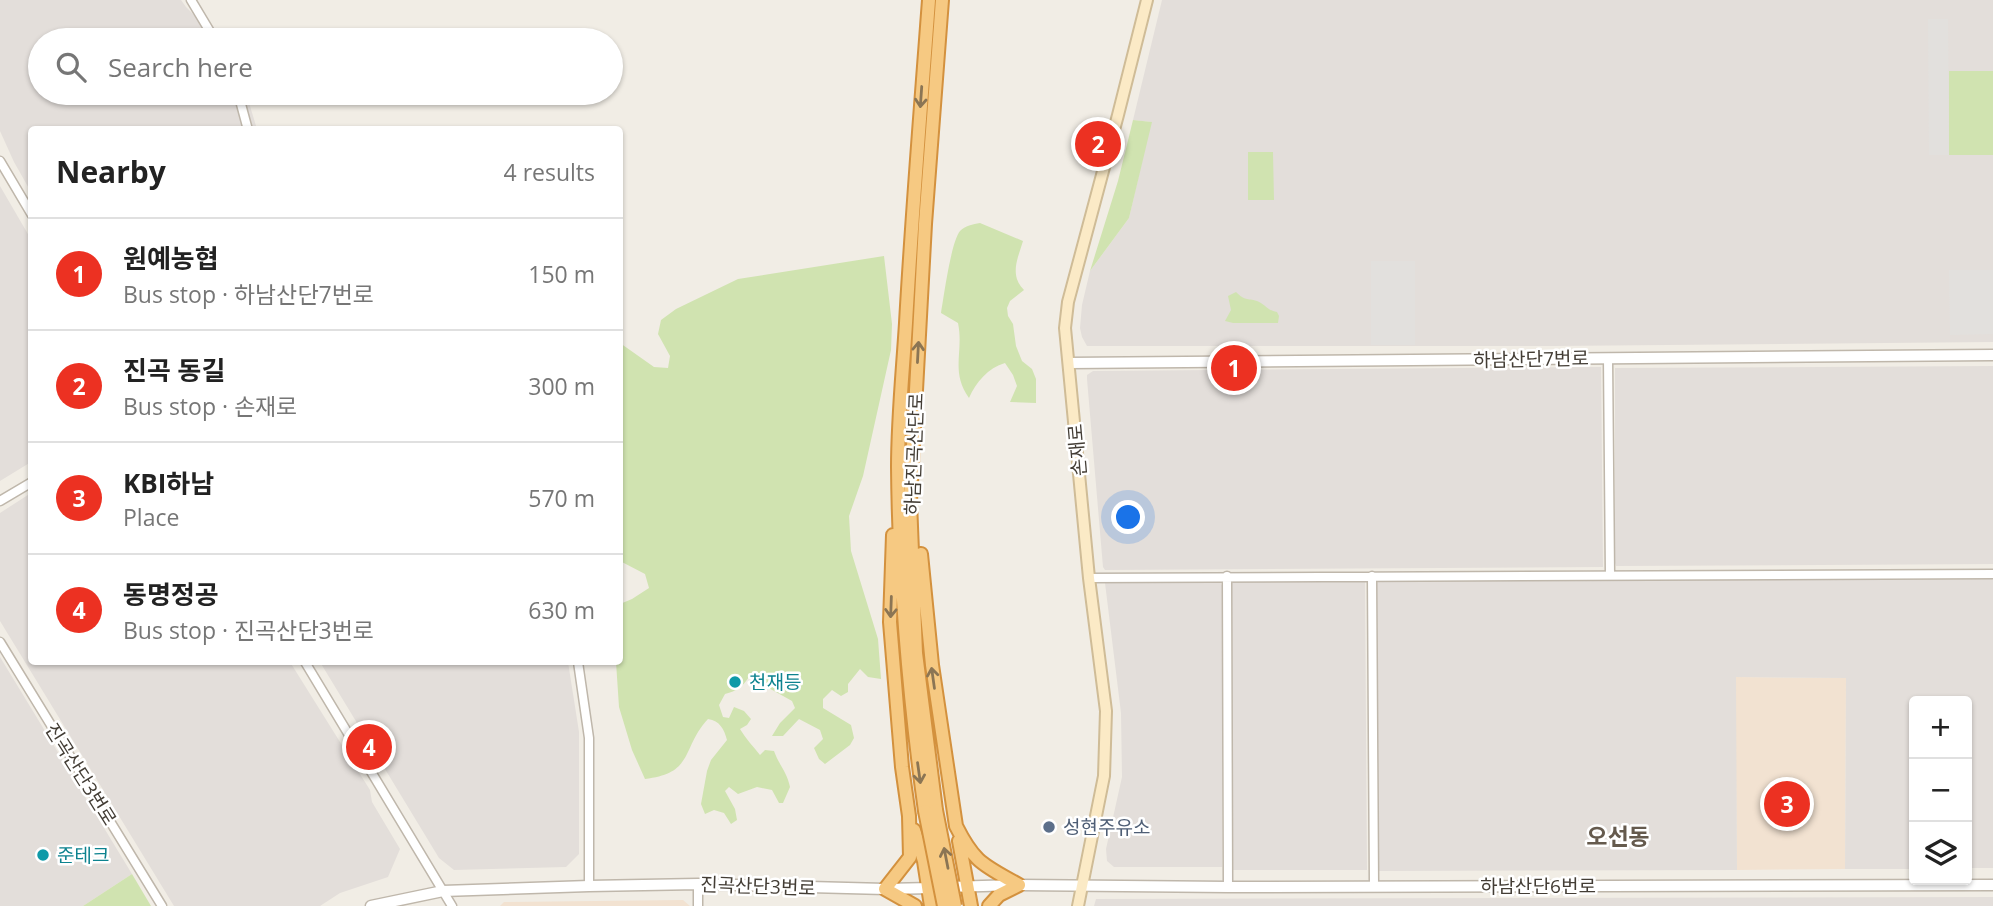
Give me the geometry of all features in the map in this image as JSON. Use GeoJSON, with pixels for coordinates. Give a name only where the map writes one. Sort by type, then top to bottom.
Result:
{"type":"FeatureCollection","features":[{"type":"Feature","properties":{"kind":"highway"},"geometry":{"type":"LineString","coordinates":[[929,0],[933,28]]}},
{"type":"Feature","properties":{"kind":"highway","name":"하남진곡산단로"},"geometry":{"type":"LineString","coordinates":[[942,0],[933,28],[911,231],[898,465],[902,579],[916,750],[955,906]]}},
{"type":"Feature","properties":{"kind":"highway","name":"하남진곡산단로"},"geometry":{"type":"LineString","coordinates":[[933,28],[910,501],[916,653],[930,811],[944,906]]}},
{"type":"Feature","properties":{"kind":"highway"},"geometry":{"type":"LineString","coordinates":[[913,463],[919,500],[921,570],[930,652],[971,906]]}},
{"type":"Feature","properties":{"kind":"highway"},"geometry":{"type":"LineString","coordinates":[[898,465],[890,622],[902,767],[909,816],[910,857],[885,889],[915,906]]}},
{"type":"Feature","properties":{"kind":"highway"},"geometry":{"type":"LineString","coordinates":[[909,816],[924,861],[931,906]]}},
{"type":"Feature","properties":{"kind":"highway"},"geometry":{"type":"LineString","coordinates":[[956,826],[966,847],[978,862],[1019,885]]}},
{"type":"Feature","properties":{"kind":"highway"},"geometry":{"type":"LineString","coordinates":[[989,906],[999,895],[1019,885]]}},
{"type":"Feature","properties":{"kind":"main road","name":"손재로"},"geometry":{"type":"LineString","coordinates":[[1078,906],[1104,776],[1107,746],[1106,711],[1088,578],[1065,328],[1068,302],[1147,0]]}},
{"type":"Feature","properties":{"kind":"street"},"geometry":{"type":"LineString","coordinates":[[191,0],[208,28]]}},
{"type":"Feature","properties":{"kind":"street"},"geometry":{"type":"LineString","coordinates":[[241,105],[247,126]]}},
{"type":"Feature","properties":{"kind":"street"},"geometry":{"type":"LineString","coordinates":[[0,162],[28,208]]}},
{"type":"Feature","properties":{"kind":"street","name":"하남산단7번로"},"geometry":{"type":"LineString","coordinates":[[1069,363],[1993,355]]}},
{"type":"Feature","properties":{"kind":"street"},"geometry":{"type":"LineString","coordinates":[[1608,358],[1610,575]]}},
{"type":"Feature","properties":{"kind":"street"},"geometry":{"type":"LineString","coordinates":[[0,501],[28,484]]}},
{"type":"Feature","properties":{"kind":"street"},"geometry":{"type":"LineString","coordinates":[[1088,578],[1993,574]]}},
{"type":"Feature","properties":{"kind":"street"},"geometry":{"type":"LineString","coordinates":[[1227,576],[1228,887]]}},
{"type":"Feature","properties":{"kind":"street"},"geometry":{"type":"LineString","coordinates":[[1372,576],[1374,886]]}},
{"type":"Feature","properties":{"kind":"street","name":"진곡산단3번로"},"geometry":{"type":"LineString","coordinates":[[0,642],[162,906]]}},
{"type":"Feature","properties":{"kind":"street"},"geometry":{"type":"LineString","coordinates":[[307,665],[452,906]]}},
{"type":"Feature","properties":{"kind":"street"},"geometry":{"type":"LineString","coordinates":[[578,665],[589,737],[589,886]]}},
{"type":"Feature","properties":{"kind":"street"},"geometry":{"type":"LineString","coordinates":[[698,884],[698,906]]}},
{"type":"Feature","properties":{"kind":"street","name":"진곡산단3번로"},"geometry":{"type":"LineString","coordinates":[[371,906],[443,891],[589,886],[698,884],[885,889],[1019,885]]}},
{"type":"Feature","properties":{"kind":"street","name":"하남산단6번로"},"geometry":{"type":"LineString","coordinates":[[1019,885],[1993,885]]}},
{"type":"Feature","properties":{"kind":"shaded area"},"geometry":{"type":"Polygon","coordinates":[[[0,0],[181,0],[207,28],[28,28],[28,105],[250,105],[256,126],[28,126],[28,187],[0,131],[0,0]]]}},
{"type":"Feature","properties":{"kind":"shaded area"},"geometry":{"type":"Polygon","coordinates":[[[1162,0],[1993,0],[1993,342],[1087,346],[1080,328],[1090,271],[1129,218],[1151,122],[1133,120],[1162,0]]]}},
{"type":"Feature","properties":{"kind":"shaded area"},"geometry":{"type":"Polygon","coordinates":[[[1928,19],[1948,19],[1949,155],[1929,155],[1928,19]]]}},
{"type":"Feature","properties":{"kind":"shaded area"},"geometry":{"type":"Polygon","coordinates":[[[0,186],[28,234],[28,464],[0,481],[0,186]]]}},
{"type":"Feature","properties":{"kind":"shaded area"},"geometry":{"type":"Polygon","coordinates":[[[1371,261],[1415,261],[1415,345],[1371,345],[1371,261]]]}},
{"type":"Feature","properties":{"kind":"shaded area"},"geometry":{"type":"Polygon","coordinates":[[[1949,270],[1993,270],[1993,334],[1950,335],[1949,270]]]}},
{"type":"Feature","properties":{"kind":"shaded area"},"geometry":{"type":"Polygon","coordinates":[[[1993,366],[1993,564],[1616,566],[1615,368],[1993,366]]]}},
{"type":"Feature","properties":{"kind":"shaded area"},"geometry":{"type":"Polygon","coordinates":[[[1601,367],[1603,567],[1105,570],[1103,567],[1087,379],[1087,375],[1093,371],[1601,367]]]}},
{"type":"Feature","properties":{"kind":"shaded area"},"geometry":{"type":"Polygon","coordinates":[[[28,495],[28,665],[292,665],[370,790],[372,802],[400,849],[388,877],[340,893],[320,906],[174,906],[0,621],[0,513],[28,495]]]}},
{"type":"Feature","properties":{"kind":"shaded area"},"geometry":{"type":"Polygon","coordinates":[[[1993,579],[1993,868],[1972,868],[1972,696],[1909,696],[1909,869],[1845,869],[1846,678],[1736,677],[1737,870],[1378,871],[1377,581],[1993,579]]]}},
{"type":"Feature","properties":{"kind":"shaded area"},"geometry":{"type":"Polygon","coordinates":[[[1231,581],[1365,581],[1367,870],[1232,870],[1231,581]]]}},
{"type":"Feature","properties":{"kind":"shaded area"},"geometry":{"type":"Polygon","coordinates":[[[1220,582],[1223,587],[1222,867],[1114,867],[1107,861],[1106,849],[1122,777],[1121,713],[1105,583],[1220,582]]]}},
{"type":"Feature","properties":{"kind":"shaded area"},"geometry":{"type":"Polygon","coordinates":[[[0,657],[132,874],[83,906],[0,906],[0,657]]]}},
{"type":"Feature","properties":{"kind":"shaded area"},"geometry":{"type":"Polygon","coordinates":[[[322,665],[568,665],[579,732],[579,854],[566,867],[454,870],[439,858],[322,665]]]}},
{"type":"Feature","properties":{"kind":"shaded area"},"geometry":{"type":"Polygon","coordinates":[[[1735,677],[1846,678],[1845,869],[1737,870],[1735,677]]]}},
{"type":"Feature","properties":{"kind":"shaded area"},"geometry":{"type":"Polygon","coordinates":[[[1993,897],[1993,906],[1094,906],[1096,899],[1993,897]]]}},
{"type":"Feature","properties":{"kind":"shaded area"},"geometry":{"type":"Polygon","coordinates":[[[683,900],[690,906],[500,906],[504,902],[683,900]]]}},
{"type":"Feature","properties":{"kind":"green space"},"geometry":{"type":"Polygon","coordinates":[[[1949,71],[1993,71],[1993,155],[1949,155],[1949,71]]]}},
{"type":"Feature","properties":{"kind":"green space"},"geometry":{"type":"Polygon","coordinates":[[[1133,120],[1152,122],[1129,218],[1090,271],[1118,181],[1133,120]]]}},
{"type":"Feature","properties":{"kind":"green space"},"geometry":{"type":"Polygon","coordinates":[[[1248,152],[1273,152],[1274,200],[1248,200],[1248,152]]]}},
{"type":"Feature","properties":{"kind":"green space"},"geometry":{"type":"Polygon","coordinates":[[[980,223],[1023,241],[1016,272],[1019,284],[1024,290],[1010,301],[1007,308],[1022,361],[1032,369],[1036,379],[1036,403],[1010,402],[1017,386],[1005,363],[983,376],[969,398],[960,379],[958,323],[941,313],[957,237],[964,228],[980,223]]]}},
{"type":"Feature","properties":{"kind":"green space"},"geometry":{"type":"Polygon","coordinates":[[[884,256],[892,324],[891,350],[863,476],[849,516],[851,551],[878,639],[881,679],[868,677],[860,669],[848,684],[848,692],[841,696],[832,690],[823,699],[823,708],[851,725],[854,738],[850,745],[825,764],[819,759],[814,748],[823,739],[820,730],[799,719],[783,736],[772,736],[795,708],[792,701],[749,677],[739,688],[725,694],[719,705],[723,717],[729,718],[734,707],[744,711],[751,719],[740,729],[760,755],[765,750],[774,751],[790,787],[783,803],[779,803],[772,790],[757,787],[738,794],[729,787],[725,791],[735,809],[737,820],[731,824],[724,813],[714,810],[705,814],[701,804],[711,760],[727,740],[723,729],[708,719],[680,765],[661,776],[645,779],[632,750],[619,707],[616,665],[623,665],[623,603],[649,588],[645,574],[623,563],[623,345],[654,367],[668,368],[670,356],[658,334],[661,320],[676,309],[738,279],[884,256]]]}},
{"type":"Feature","properties":{"kind":"green space"},"geometry":{"type":"Polygon","coordinates":[[[1236,292],[1277,312],[1278,323],[1225,321],[1231,310],[1228,296],[1236,292]]]}},
{"type":"Feature","properties":{"kind":"green space"},"geometry":{"type":"Polygon","coordinates":[[[132,874],[151,906],[83,906],[132,874]]]}},
{"type":"Feature","properties":{"kind":"place","name":"진곡 동길"},"geometry":{"type":"Point","coordinates":[1098,144]}},
{"type":"Feature","properties":{"kind":"place","name":"원예농협"},"geometry":{"type":"Point","coordinates":[1234,368]}},
{"type":"Feature","properties":{"kind":"place","name":"천재등"},"geometry":{"type":"Point","coordinates":[735,682]}},
{"type":"Feature","properties":{"kind":"place","name":"동명정공"},"geometry":{"type":"Point","coordinates":[369,747]}},
{"type":"Feature","properties":{"kind":"place","name":"KBI하남"},"geometry":{"type":"Point","coordinates":[1787,804]}},
{"type":"Feature","properties":{"kind":"place","name":"성현주유소"},"geometry":{"type":"Point","coordinates":[1049,827]}},
{"type":"Feature","properties":{"kind":"place","name":"준테크"},"geometry":{"type":"Point","coordinates":[43,855]}},
{"type":"Feature","properties":{"kind":"district","name":"오선동"},"geometry":{"type":"Point","coordinates":[1618,837]}}]}
